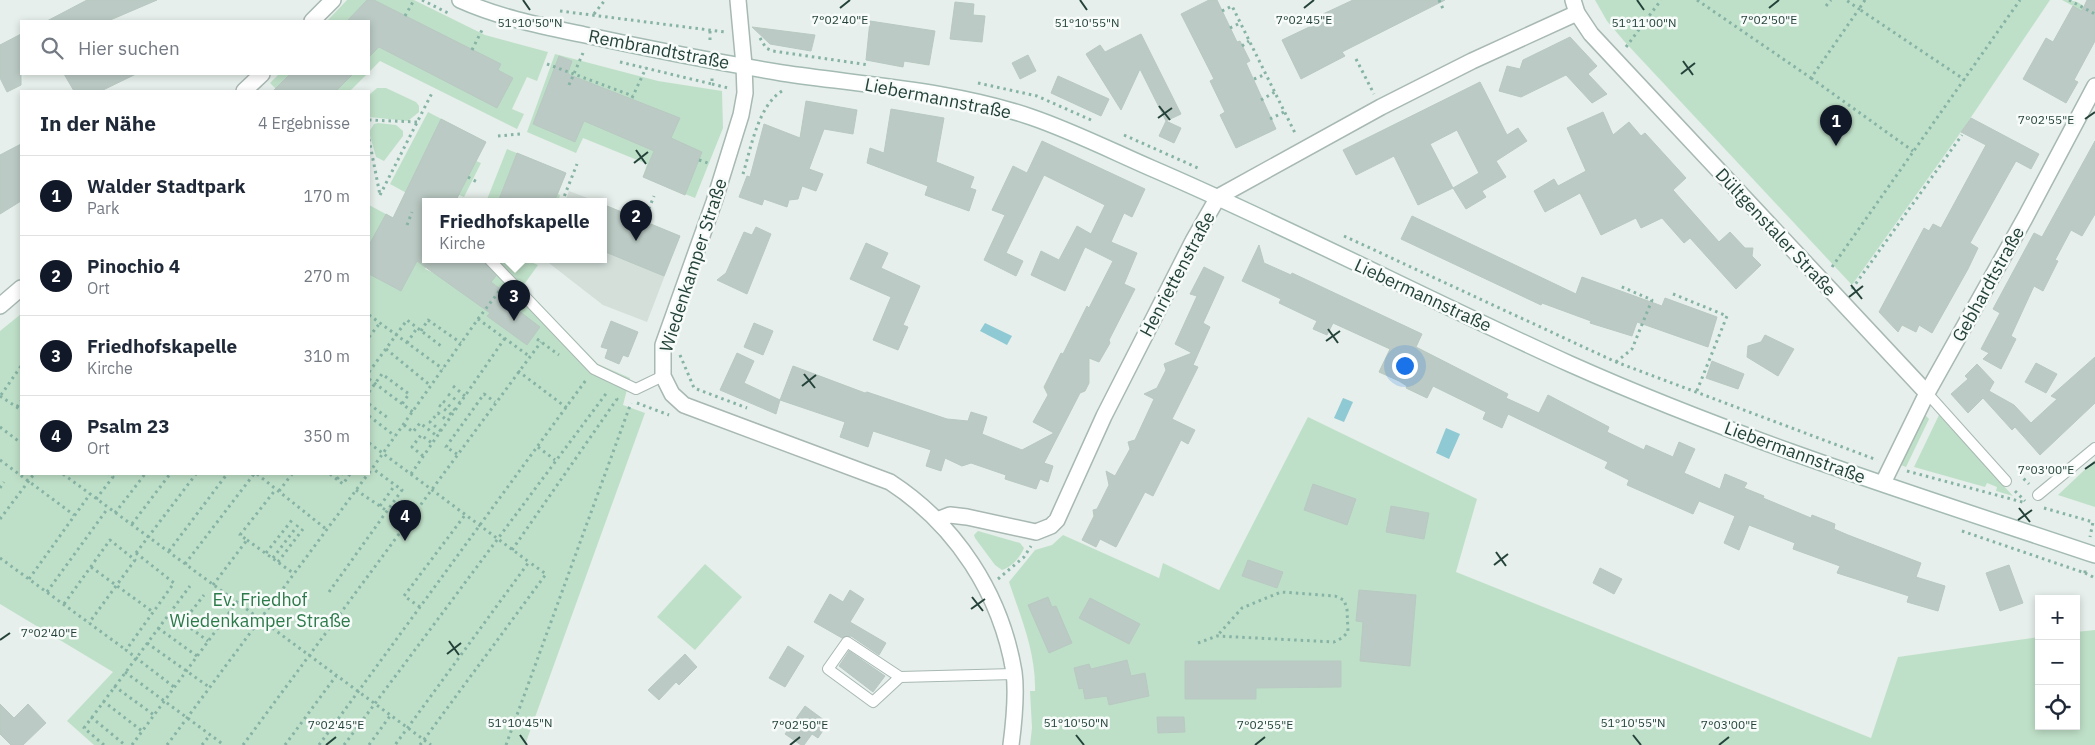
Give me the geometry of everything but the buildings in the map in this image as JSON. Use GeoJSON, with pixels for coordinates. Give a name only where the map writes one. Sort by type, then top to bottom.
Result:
{"type":"FeatureCollection","features":[{"type":"Feature","properties":{"kind":"street"},"geometry":{"type":"LineString","coordinates":[[313,20],[333,0]]}},
{"type":"Feature","properties":{"kind":"street","name":"Rembrandtstraße"},"geometry":{"type":"LineString","coordinates":[[460,0],[487,12],[518,22],[744,65]]}},
{"type":"Feature","properties":{"kind":"street","name":"Wiedenkamper Straße"},"geometry":{"type":"LineString","coordinates":[[738,0],[745,87],[741,116],[714,202],[664,345],[663,376],[672,394],[684,405],[890,482],[917,499],[937,520],[974,566],[987,588],[1004,628],[1014,674],[1011,745]]}},
{"type":"Feature","properties":{"kind":"street","name":"Henriettenstraße"},"geometry":{"type":"LineString","coordinates":[[937,520],[950,515],[967,517],[1036,532],[1051,526],[1057,520],[1104,416],[1193,241],[1218,197],[1304,148],[1575,6]]}},
{"type":"Feature","properties":{"kind":"street","name":"Dültgenstaler Straße"},"geometry":{"type":"LineString","coordinates":[[1575,6],[1591,34],[1927,393]]}},
{"type":"Feature","properties":{"kind":"street","name":"Liebermannstraße"},"geometry":{"type":"LineString","coordinates":[[744,65],[973,101],[1030,117],[1218,197],[1573,365],[1702,419],[1883,484],[2091,554]]}},
{"type":"Feature","properties":{"kind":"street"},"geometry":{"type":"LineString","coordinates":[[245,90],[261,75]]}},
{"type":"Feature","properties":{"kind":"street","name":"Gebhardtstraße"},"geometry":{"type":"LineString","coordinates":[[1883,484],[1927,393],[2025,218],[2095,86]]}},
{"type":"Feature","properties":{"kind":"street"},"geometry":{"type":"LineString","coordinates":[[0,306],[20,289]]}},
{"type":"Feature","properties":{"kind":"lane"},"geometry":{"type":"LineString","coordinates":[[493,263],[594,369],[636,389],[663,376]]}},
{"type":"Feature","properties":{"kind":"lane","name":"Dültgenstaler Straße"},"geometry":{"type":"LineString","coordinates":[[1927,393],[2006,481]]}},
{"type":"Feature","properties":{"kind":"lane"},"geometry":{"type":"LineString","coordinates":[[2038,494],[2095,448]]}},
{"type":"Feature","properties":{"kind":"lane"},"geometry":{"type":"LineString","coordinates":[[900,677],[873,702],[828,669],[847,642],[900,677],[1014,674]]}},
{"type":"Feature","properties":{"kind":"path"},"geometry":{"type":"LineString","coordinates":[[405,16],[414,0]]}},
{"type":"Feature","properties":{"kind":"path"},"geometry":{"type":"LineString","coordinates":[[594,14],[605,0]]}},
{"type":"Feature","properties":{"kind":"path"},"geometry":{"type":"LineString","coordinates":[[1439,0],[1444,11]]}},
{"type":"Feature","properties":{"kind":"path"},"geometry":{"type":"LineString","coordinates":[[1626,47],[1661,0]]}},
{"type":"Feature","properties":{"kind":"path"},"geometry":{"type":"LineString","coordinates":[[1697,0],[1913,151]]}},
{"type":"Feature","properties":{"kind":"path"},"geometry":{"type":"LineString","coordinates":[[1826,6],[1830,0]]}},
{"type":"Feature","properties":{"kind":"path"},"geometry":{"type":"LineString","coordinates":[[1846,0],[1965,80]]}},
{"type":"Feature","properties":{"kind":"path"},"geometry":{"type":"LineString","coordinates":[[1811,78],[1865,0]]}},
{"type":"Feature","properties":{"kind":"path"},"geometry":{"type":"LineString","coordinates":[[1833,266],[2020,0]]}},
{"type":"Feature","properties":{"kind":"path"},"geometry":{"type":"LineString","coordinates":[[2069,0],[2095,14]]}},
{"type":"Feature","properties":{"kind":"path"},"geometry":{"type":"LineString","coordinates":[[1222,11],[1232,6],[1284,112],[1304,148]]}},
{"type":"Feature","properties":{"kind":"path"},"geometry":{"type":"LineString","coordinates":[[552,10],[742,34]]}},
{"type":"Feature","properties":{"kind":"path"},"geometry":{"type":"LineString","coordinates":[[1230,28],[1240,23]]}},
{"type":"Feature","properties":{"kind":"path"},"geometry":{"type":"LineString","coordinates":[[472,50],[483,28]]}},
{"type":"Feature","properties":{"kind":"path"},"geometry":{"type":"LineString","coordinates":[[1242,46],[1249,41]]}},
{"type":"Feature","properties":{"kind":"path"},"geometry":{"type":"LineString","coordinates":[[569,85],[582,53]]}},
{"type":"Feature","properties":{"kind":"path"},"geometry":{"type":"LineString","coordinates":[[1356,59],[1381,107]]}},
{"type":"Feature","properties":{"kind":"path"},"geometry":{"type":"LineString","coordinates":[[547,64],[632,97],[646,68]]}},
{"type":"Feature","properties":{"kind":"path"},"geometry":{"type":"LineString","coordinates":[[1254,79],[1266,74]]}},
{"type":"Feature","properties":{"kind":"path"},"geometry":{"type":"LineString","coordinates":[[1261,100],[1275,92]]}},
{"type":"Feature","properties":{"kind":"path"},"geometry":{"type":"LineString","coordinates":[[370,145],[380,195],[432,93]]}},
{"type":"Feature","properties":{"kind":"path"},"geometry":{"type":"LineString","coordinates":[[740,182],[761,120],[773,97]]}},
{"type":"Feature","properties":{"kind":"path"},"geometry":{"type":"LineString","coordinates":[[1270,119],[1284,112]]}},
{"type":"Feature","properties":{"kind":"path"},"geometry":{"type":"LineString","coordinates":[[370,120],[417,122]]}},
{"type":"Feature","properties":{"kind":"path"},"geometry":{"type":"LineString","coordinates":[[498,136],[520,134]]}},
{"type":"Feature","properties":{"kind":"path"},"geometry":{"type":"LineString","coordinates":[[1842,302],[1962,135]]}},
{"type":"Feature","properties":{"kind":"path"},"geometry":{"type":"LineString","coordinates":[[699,160],[713,165]]}},
{"type":"Feature","properties":{"kind":"path"},"geometry":{"type":"LineString","coordinates":[[564,198],[577,164]]}},
{"type":"Feature","properties":{"kind":"path"},"geometry":{"type":"LineString","coordinates":[[468,177],[479,182]]}},
{"type":"Feature","properties":{"kind":"path"},"geometry":{"type":"LineString","coordinates":[[644,221],[654,196]]}},
{"type":"Feature","properties":{"kind":"path"},"geometry":{"type":"LineString","coordinates":[[407,225],[412,212]]}},
{"type":"Feature","properties":{"kind":"path"},"geometry":{"type":"LineString","coordinates":[[370,470],[509,278]]}},
{"type":"Feature","properties":{"kind":"path"},"geometry":{"type":"LineString","coordinates":[[1616,362],[1632,350],[1652,300],[1620,286]]}},
{"type":"Feature","properties":{"kind":"path"},"geometry":{"type":"LineString","coordinates":[[1673,294],[1727,316],[1696,393]]}},
{"type":"Feature","properties":{"kind":"path"},"geometry":{"type":"LineString","coordinates":[[370,316],[443,370]]}},
{"type":"Feature","properties":{"kind":"path"},"geometry":{"type":"LineString","coordinates":[[478,319],[529,356]]}},
{"type":"Feature","properties":{"kind":"path"},"geometry":{"type":"LineString","coordinates":[[370,371],[407,320],[441,346]]}},
{"type":"Feature","properties":{"kind":"path"},"geometry":{"type":"LineString","coordinates":[[406,343],[428,320],[461,343]]}},
{"type":"Feature","properties":{"kind":"path"},"geometry":{"type":"LineString","coordinates":[[370,336],[380,323]]}},
{"type":"Feature","properties":{"kind":"path"},"geometry":{"type":"LineString","coordinates":[[411,474],[505,338]]}},
{"type":"Feature","properties":{"kind":"path"},"geometry":{"type":"LineString","coordinates":[[243,745],[541,342],[537,338]]}},
{"type":"Feature","properties":{"kind":"path"},"geometry":{"type":"LineString","coordinates":[[386,350],[431,386]]}},
{"type":"Feature","properties":{"kind":"path"},"geometry":{"type":"LineString","coordinates":[[678,350],[694,388],[748,409]]}},
{"type":"Feature","properties":{"kind":"path"},"geometry":{"type":"LineString","coordinates":[[20,367],[0,396],[20,409]]}},
{"type":"Feature","properties":{"kind":"path"},"geometry":{"type":"LineString","coordinates":[[518,372],[566,408]]}},
{"type":"Feature","properties":{"kind":"path"},"geometry":{"type":"LineString","coordinates":[[370,390],[382,374],[409,394],[402,404]]}},
{"type":"Feature","properties":{"kind":"path"},"geometry":{"type":"LineString","coordinates":[[370,380],[413,412]]}},
{"type":"Feature","properties":{"kind":"path"},"geometry":{"type":"LineString","coordinates":[[318,745],[584,384]]}},
{"type":"Feature","properties":{"kind":"path"},"geometry":{"type":"LineString","coordinates":[[453,386],[465,396]]}},
{"type":"Feature","properties":{"kind":"path"},"geometry":{"type":"LineString","coordinates":[[506,745],[636,389]]}},
{"type":"Feature","properties":{"kind":"path"},"geometry":{"type":"LineString","coordinates":[[344,745],[608,391],[617,399],[512,550]]}},
{"type":"Feature","properties":{"kind":"path"},"geometry":{"type":"LineString","coordinates":[[448,394],[460,403]]}},
{"type":"Feature","properties":{"kind":"path"},"geometry":{"type":"LineString","coordinates":[[457,454],[446,447],[484,394],[495,402]]}},
{"type":"Feature","properties":{"kind":"path"},"geometry":{"type":"LineString","coordinates":[[443,401],[455,410]]}},
{"type":"Feature","properties":{"kind":"path"},"geometry":{"type":"LineString","coordinates":[[17,407],[20,402]]}},
{"type":"Feature","properties":{"kind":"path"},"geometry":{"type":"LineString","coordinates":[[632,402],[671,416]]}},
{"type":"Feature","properties":{"kind":"path"},"geometry":{"type":"LineString","coordinates":[[370,405],[388,418]]}},
{"type":"Feature","properties":{"kind":"path"},"geometry":{"type":"LineString","coordinates":[[439,405],[452,415]]}},
{"type":"Feature","properties":{"kind":"path"},"geometry":{"type":"LineString","coordinates":[[441,431],[430,422],[438,413],[448,421]]}},
{"type":"Feature","properties":{"kind":"path"},"geometry":{"type":"LineString","coordinates":[[370,417],[395,436]]}},
{"type":"Feature","properties":{"kind":"path"},"geometry":{"type":"LineString","coordinates":[[404,425],[413,432],[420,423],[437,436]]}},
{"type":"Feature","properties":{"kind":"path"},"geometry":{"type":"LineString","coordinates":[[0,427],[20,442]]}},
{"type":"Feature","properties":{"kind":"path"},"geometry":{"type":"LineString","coordinates":[[423,456],[412,447],[420,435],[432,443]]}},
{"type":"Feature","properties":{"kind":"path"},"geometry":{"type":"LineString","coordinates":[[370,444],[546,574],[420,745]]}},
{"type":"Feature","properties":{"kind":"path"},"geometry":{"type":"LineString","coordinates":[[538,447],[555,460]]}},
{"type":"Feature","properties":{"kind":"path"},"geometry":{"type":"LineString","coordinates":[[0,460],[74,515]]}},
{"type":"Feature","properties":{"kind":"path"},"geometry":{"type":"LineString","coordinates":[[329,592],[402,490],[372,468]]}},
{"type":"Feature","properties":{"kind":"path"},"geometry":{"type":"LineString","coordinates":[[1907,471],[2027,503],[2038,494]]}},
{"type":"Feature","properties":{"kind":"path"},"geometry":{"type":"LineString","coordinates":[[0,519],[33,475]]}},
{"type":"Feature","properties":{"kind":"path"},"geometry":{"type":"LineString","coordinates":[[64,475],[431,745]]}},
{"type":"Feature","properties":{"kind":"path"},"geometry":{"type":"LineString","coordinates":[[96,499],[115,475]]}},
{"type":"Feature","properties":{"kind":"path"},"geometry":{"type":"LineString","coordinates":[[115,513],[143,475]]}},
{"type":"Feature","properties":{"kind":"path"},"geometry":{"type":"LineString","coordinates":[[132,524],[169,475]]}},
{"type":"Feature","properties":{"kind":"path"},"geometry":{"type":"LineString","coordinates":[[134,555],[195,475]]}},
{"type":"Feature","properties":{"kind":"path"},"geometry":{"type":"LineString","coordinates":[[169,551],[226,475]]}},
{"type":"Feature","properties":{"kind":"path"},"geometry":{"type":"LineString","coordinates":[[185,564],[255,475]]}},
{"type":"Feature","properties":{"kind":"path"},"geometry":{"type":"LineString","coordinates":[[258,475],[326,529]]}},
{"type":"Feature","properties":{"kind":"path"},"geometry":{"type":"LineString","coordinates":[[264,479],[266,475]]}},
{"type":"Feature","properties":{"kind":"path"},"geometry":{"type":"LineString","coordinates":[[291,475],[240,535],[294,573]]}},
{"type":"Feature","properties":{"kind":"path"},"geometry":{"type":"LineString","coordinates":[[333,475],[343,484],[348,475]]}},
{"type":"Feature","properties":{"kind":"path"},"geometry":{"type":"LineString","coordinates":[[167,745],[367,475]]}},
{"type":"Feature","properties":{"kind":"path"},"geometry":{"type":"LineString","coordinates":[[0,488],[4,482]]}},
{"type":"Feature","properties":{"kind":"path"},"geometry":{"type":"LineString","coordinates":[[380,506],[395,485]]}},
{"type":"Feature","properties":{"kind":"path"},"geometry":{"type":"LineString","coordinates":[[356,490],[387,512]]}},
{"type":"Feature","properties":{"kind":"path"},"geometry":{"type":"LineString","coordinates":[[28,579],[90,494]]}},
{"type":"Feature","properties":{"kind":"path"},"geometry":{"type":"LineString","coordinates":[[2036,506],[2094,522],[2091,554]]}},
{"type":"Feature","properties":{"kind":"path"},"geometry":{"type":"LineString","coordinates":[[47,592],[108,508]]}},
{"type":"Feature","properties":{"kind":"path"},"geometry":{"type":"LineString","coordinates":[[420,607],[404,596],[465,515]]}},
{"type":"Feature","properties":{"kind":"path"},"geometry":{"type":"LineString","coordinates":[[266,553],[292,520]]}},
{"type":"Feature","properties":{"kind":"path"},"geometry":{"type":"LineString","coordinates":[[273,558],[298,525]]}},
{"type":"Feature","properties":{"kind":"path"},"geometry":{"type":"LineString","coordinates":[[278,562],[303,529]]}},
{"type":"Feature","properties":{"kind":"path"},"geometry":{"type":"LineString","coordinates":[[64,604],[110,540],[174,583],[126,650]]}},
{"type":"Feature","properties":{"kind":"path"},"geometry":{"type":"LineString","coordinates":[[213,585],[247,540]]}},
{"type":"Feature","properties":{"kind":"path"},"geometry":{"type":"LineString","coordinates":[[996,581],[1024,557],[1031,545]]}},
{"type":"Feature","properties":{"kind":"path"},"geometry":{"type":"LineString","coordinates":[[89,623],[136,560],[134,555]]}},
{"type":"Feature","properties":{"kind":"path"},"geometry":{"type":"LineString","coordinates":[[0,558],[174,687]]}},
{"type":"Feature","properties":{"kind":"path"},"geometry":{"type":"LineString","coordinates":[[395,745],[529,562]]}},
{"type":"Feature","properties":{"kind":"path"},"geometry":{"type":"LineString","coordinates":[[90,567],[153,612]]}},
{"type":"Feature","properties":{"kind":"path"},"geometry":{"type":"LineString","coordinates":[[2085,573],[2095,578]]}},
{"type":"Feature","properties":{"kind":"path"},"geometry":{"type":"LineString","coordinates":[[104,745],[84,728],[190,586]]}},
{"type":"Feature","properties":{"kind":"path"},"geometry":{"type":"LineString","coordinates":[[1198,643],[1217,636],[1334,642],[1348,632],[1347,609],[1344,600],[1335,596],[1281,592],[1242,608],[1217,636]]}},
{"type":"Feature","properties":{"kind":"path"},"geometry":{"type":"LineString","coordinates":[[183,622],[204,595]]}},
{"type":"Feature","properties":{"kind":"path"},"geometry":{"type":"LineString","coordinates":[[132,745],[237,602]]}},
{"type":"Feature","properties":{"kind":"path"},"geometry":{"type":"LineString","coordinates":[[170,613],[208,641]]}},
{"type":"Feature","properties":{"kind":"path"},"geometry":{"type":"LineString","coordinates":[[158,628],[197,656]]}},
{"type":"Feature","properties":{"kind":"path"},"geometry":{"type":"LineString","coordinates":[[147,643],[209,687]]}},
{"type":"Feature","properties":{"kind":"path"},"geometry":{"type":"LineString","coordinates":[[125,672],[224,745]]}},
{"type":"Feature","properties":{"kind":"path"},"geometry":{"type":"LineString","coordinates":[[285,745],[336,676]]}},
{"type":"Feature","properties":{"kind":"path"},"geometry":{"type":"LineString","coordinates":[[114,686],[154,715]]}},
{"type":"Feature","properties":{"kind":"path"},"geometry":{"type":"LineString","coordinates":[[103,701],[142,731]]}},
{"type":"Feature","properties":{"kind":"path"},"geometry":{"type":"LineString","coordinates":[[369,745],[390,716]]}},
{"type":"Feature","properties":{"kind":"path"},"geometry":{"type":"LineString","coordinates":[[91,717],[125,745]]}},
{"type":"Feature","properties":{"kind":"path"},"geometry":{"type":"LineString","coordinates":[[202,745],[210,735]]}},
{"type":"Feature","properties":{"kind":"shaded area"},"geometry":{"type":"Polygon","coordinates":[[[569,191],[587,198],[566,198],[569,191]]]}},
{"type":"Feature","properties":{"kind":"shaded area"},"geometry":{"type":"Polygon","coordinates":[[[607,206],[680,236],[647,322],[603,305],[549,263],[607,263],[607,206]]]}},
{"type":"Feature","properties":{"kind":"green space"},"geometry":{"type":"Polygon","coordinates":[[[347,0],[414,0],[485,35],[548,52],[537,81],[527,77],[512,109],[524,114],[517,129],[380,61],[370,71],[370,20],[328,20],[347,0]]]}},
{"type":"Feature","properties":{"kind":"green space"},"geometry":{"type":"Polygon","coordinates":[[[1595,0],[2050,0],[1961,132],[1852,285],[1624,41],[1607,21],[1595,0]]]}},
{"type":"Feature","properties":{"kind":"green space"},"geometry":{"type":"Polygon","coordinates":[[[2062,0],[2078,2],[2088,14],[2062,0]]]}},
{"type":"Feature","properties":{"kind":"green space"},"geometry":{"type":"Polygon","coordinates":[[[555,54],[658,81],[722,91],[723,128],[695,198],[643,177],[647,164],[583,138],[576,153],[527,132],[555,54]]]}},
{"type":"Feature","properties":{"kind":"green space"},"geometry":{"type":"Polygon","coordinates":[[[278,75],[366,75],[351,90],[277,90],[270,83],[278,75]]]}},
{"type":"Feature","properties":{"kind":"green space"},"geometry":{"type":"Polygon","coordinates":[[[377,88],[386,88],[416,102],[419,106],[419,112],[408,121],[370,117],[370,94],[377,88]]]}},
{"type":"Feature","properties":{"kind":"green space"},"geometry":{"type":"Polygon","coordinates":[[[428,112],[486,142],[476,161],[481,163],[464,197],[459,195],[457,198],[422,198],[422,201],[390,184],[428,112]]]}},
{"type":"Feature","properties":{"kind":"green space"},"geometry":{"type":"Polygon","coordinates":[[[374,124],[396,125],[403,131],[403,136],[384,161],[376,157],[370,136],[370,130],[374,124]]]}},
{"type":"Feature","properties":{"kind":"green space"},"geometry":{"type":"Polygon","coordinates":[[[507,149],[566,173],[558,194],[560,195],[559,198],[488,198],[507,149]]]}},
{"type":"Feature","properties":{"kind":"green space","name":"Ev. Friedhof Wiedenkamper Straße"},"geometry":{"type":"Polygon","coordinates":[[[370,206],[422,233],[422,263],[428,263],[425,269],[436,274],[444,263],[533,263],[538,265],[523,286],[598,364],[630,378],[623,405],[645,413],[525,745],[94,745],[67,721],[113,672],[0,604],[0,331],[20,315],[20,475],[370,475],[370,206]]]}},
{"type":"Feature","properties":{"kind":"green space"},"geometry":{"type":"Polygon","coordinates":[[[1923,413],[1929,419],[1906,467],[1896,463],[1923,413]]]}},
{"type":"Feature","properties":{"kind":"green space"},"geometry":{"type":"Polygon","coordinates":[[[1939,415],[2013,496],[1996,491],[1997,487],[1987,483],[1985,487],[1914,467],[1939,415]]]}},
{"type":"Feature","properties":{"kind":"green space"},"geometry":{"type":"Polygon","coordinates":[[[1308,417],[1477,499],[1456,572],[1871,738],[1898,657],[2035,638],[2035,730],[2080,730],[2080,632],[2095,630],[2095,745],[1030,745],[1032,728],[1030,691],[1035,691],[1035,677],[1027,635],[1009,582],[1035,550],[1052,545],[1063,535],[1159,578],[1163,563],[1219,590],[1308,417]]]}},
{"type":"Feature","properties":{"kind":"green space"},"geometry":{"type":"Polygon","coordinates":[[[2095,460],[2095,507],[2058,495],[2095,460]]]}},
{"type":"Feature","properties":{"kind":"green space"},"geometry":{"type":"Polygon","coordinates":[[[978,531],[1020,543],[1024,548],[1015,562],[1002,570],[995,565],[975,538],[974,535],[978,531]]]}},
{"type":"Feature","properties":{"kind":"green space"},"geometry":{"type":"Polygon","coordinates":[[[705,564],[742,597],[695,650],[657,617],[705,564]]]}},
{"type":"Feature","properties":{"kind":"water"},"geometry":{"type":"Polygon","coordinates":[[[985,323],[1012,336],[1007,345],[980,331],[985,323]]]}},
{"type":"Feature","properties":{"kind":"water"},"geometry":{"type":"Polygon","coordinates":[[[1343,398],[1353,402],[1344,422],[1334,418],[1343,398]]]}},
{"type":"Feature","properties":{"kind":"water"},"geometry":{"type":"Polygon","coordinates":[[[1446,428],[1460,434],[1449,459],[1436,453],[1446,428]]]}},
{"type":"Feature","properties":{"kind":"place","name":"Walder Stadtpark"},"geometry":{"type":"Point","coordinates":[1836,146]}},
{"type":"Feature","properties":{"kind":"place","name":"Pinochio 4"},"geometry":{"type":"Point","coordinates":[636,241]}},
{"type":"Feature","properties":{"kind":"place","name":"Friedhofskapelle"},"geometry":{"type":"Point","coordinates":[514,321]}},
{"type":"Feature","properties":{"kind":"place","name":"Psalm 23"},"geometry":{"type":"Point","coordinates":[405,541]}}]}
